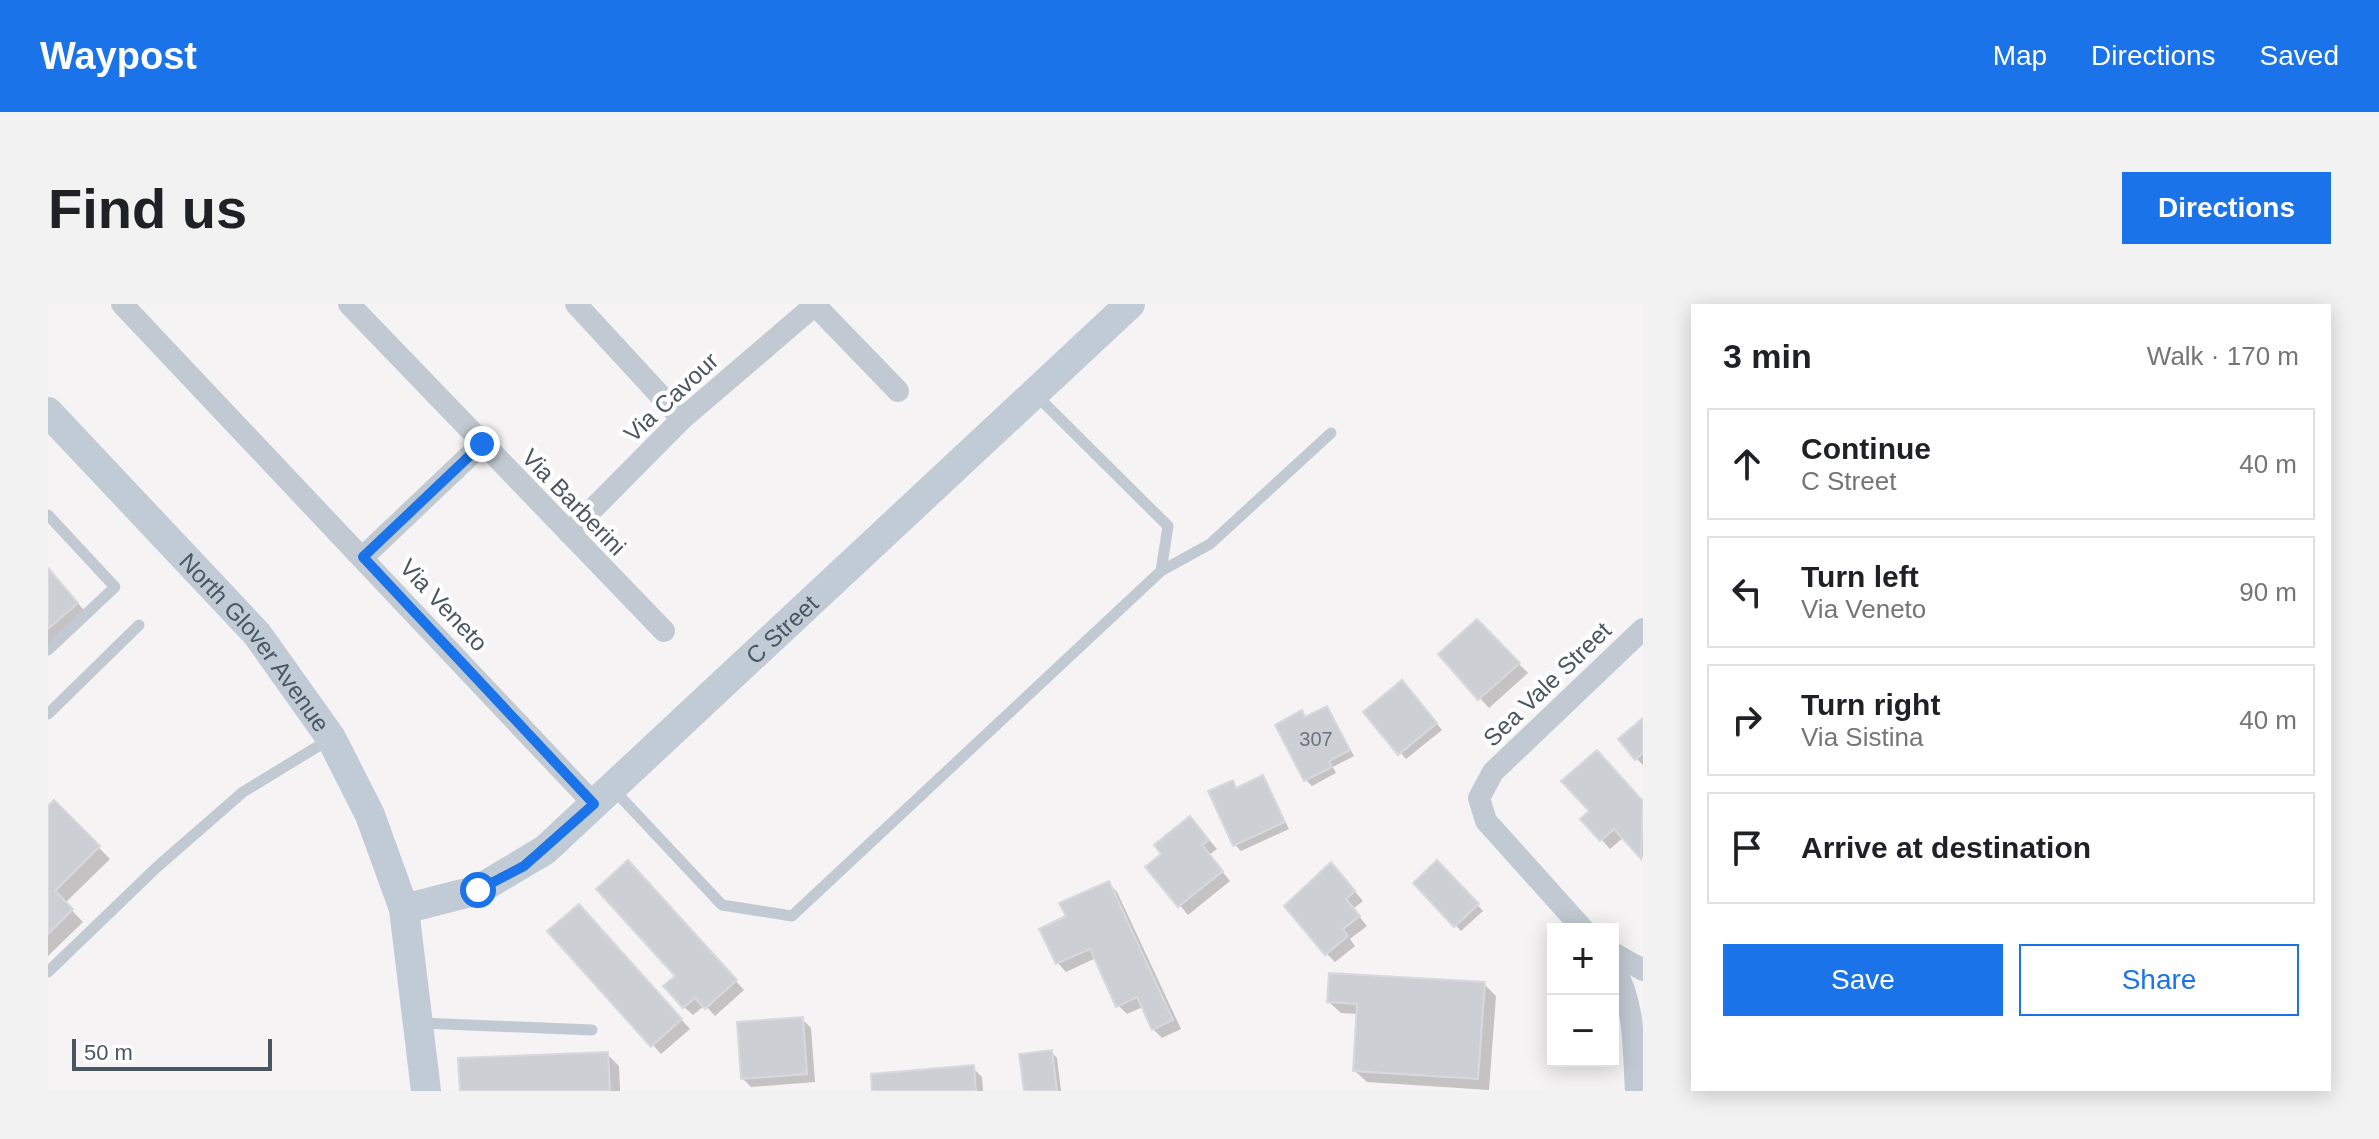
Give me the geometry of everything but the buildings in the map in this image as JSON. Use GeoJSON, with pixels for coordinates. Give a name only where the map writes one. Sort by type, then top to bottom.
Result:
{"type":"FeatureCollection","features":[{"type":"Feature","properties":{"kind":"street","name":"Via Veneto"},"geometry":{"type":"LineString","coordinates":[[122,304],[363,557],[604,797]]}},
{"type":"Feature","properties":{"kind":"street","name":"Via Barberini"},"geometry":{"type":"LineString","coordinates":[[349,304],[664,631]]}},
{"type":"Feature","properties":{"kind":"street"},"geometry":{"type":"LineString","coordinates":[[576,304],[682,419]]}},
{"type":"Feature","properties":{"kind":"street"},"geometry":{"type":"LineString","coordinates":[[814,304],[898,391]]}},
{"type":"Feature","properties":{"kind":"street","name":"Via Cavour"},"geometry":{"type":"LineString","coordinates":[[569,533],[682,419],[814,304]]}},
{"type":"Feature","properties":{"kind":"street","name":"C Street"},"geometry":{"type":"LineString","coordinates":[[404,909],[454,899],[502,879],[545,850],[1130,304]]}},
{"type":"Feature","properties":{"kind":"street","name":"North Glover Avenue"},"geometry":{"type":"LineString","coordinates":[[48,412],[257,634],[331,738],[370,815],[404,909],[426,1091]]}},
{"type":"Feature","properties":{"kind":"street"},"geometry":{"type":"LineString","coordinates":[[363,557],[482,444]]}},
{"type":"Feature","properties":{"kind":"street","name":"Sea Vale Street"},"geometry":{"type":"LineString","coordinates":[[1578,923],[1486,821],[1479,798],[1493,772],[1643,629]]}},
{"type":"Feature","properties":{"kind":"street"},"geometry":{"type":"LineString","coordinates":[[1619,956],[1643,970]]}},
{"type":"Feature","properties":{"kind":"street"},"geometry":{"type":"LineString","coordinates":[[1619,976],[1631,1008],[1636,1091]]}},
{"type":"Feature","properties":{"kind":"lane"},"geometry":{"type":"LineString","coordinates":[[1036,395],[1168,526],[1161,571]]}},
{"type":"Feature","properties":{"kind":"lane"},"geometry":{"type":"LineString","coordinates":[[604,797],[722,905],[792,916],[1161,571],[1210,544],[1331,433]]}},
{"type":"Feature","properties":{"kind":"lane"},"geometry":{"type":"LineString","coordinates":[[48,515],[115,587],[48,650]]}},
{"type":"Feature","properties":{"kind":"lane"},"geometry":{"type":"LineString","coordinates":[[48,714],[139,625]]}},
{"type":"Feature","properties":{"kind":"lane"},"geometry":{"type":"LineString","coordinates":[[48,972],[157,867],[243,792],[331,738]]}},
{"type":"Feature","properties":{"kind":"lane"},"geometry":{"type":"LineString","coordinates":[[420,1023],[592,1030]]}},
{"type":"Feature","properties":{"kind":"route"},"geometry":{"type":"LineString","coordinates":[[478,890],[524,866],[594,804],[363,557],[482,444]]}}]}
